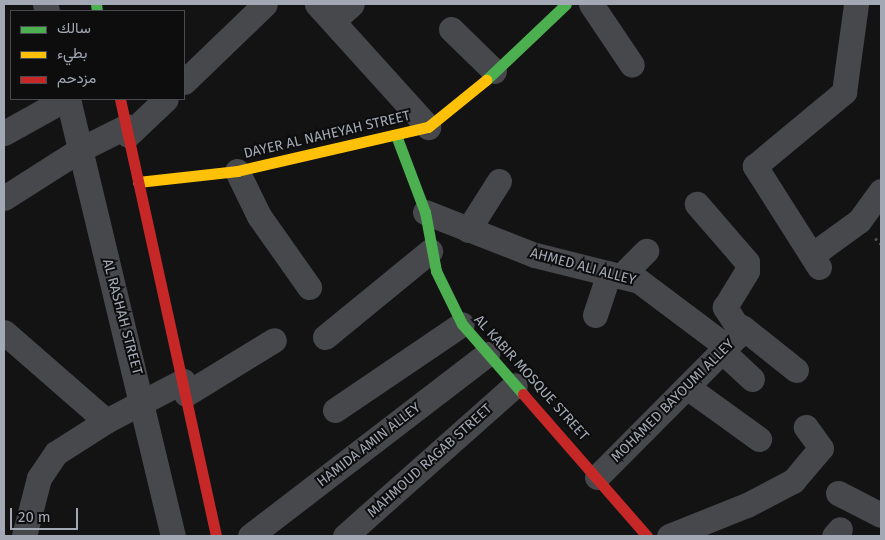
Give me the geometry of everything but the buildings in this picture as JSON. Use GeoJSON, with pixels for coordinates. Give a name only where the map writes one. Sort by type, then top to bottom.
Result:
{"type":"FeatureCollection","features":[{"type":"Feature","properties":{"kind":"street"},"geometry":{"type":"LineString","coordinates":[[185,81],[265,4]]}},
{"type":"Feature","properties":{"kind":"street"},"geometry":{"type":"LineString","coordinates":[[352,4],[325,12],[428,127]]}},
{"type":"Feature","properties":{"kind":"street","name":"DAYER AL NAHEYAH STREET"},"geometry":{"type":"LineString","coordinates":[[138,182],[237,171],[397,138],[428,127],[494,71],[566,4]]}},
{"type":"Feature","properties":{"kind":"street"},"geometry":{"type":"LineString","coordinates":[[591,4],[632,65]]}},
{"type":"Feature","properties":{"kind":"street"},"geometry":{"type":"LineString","coordinates":[[856,4],[844,92],[755,166],[816,261],[859,221],[881,191]]}},
{"type":"Feature","properties":{"kind":"street"},"geometry":{"type":"LineString","coordinates":[[451,29],[494,71]]}},
{"type":"Feature","properties":{"kind":"street"},"geometry":{"type":"LineString","coordinates":[[4,133],[64,100]]}},
{"type":"Feature","properties":{"kind":"street","name":"AL RASHAH STREET"},"geometry":{"type":"LineString","coordinates":[[66,100],[81,149],[143,401],[173,536]]}},
{"type":"Feature","properties":{"kind":"street"},"geometry":{"type":"LineString","coordinates":[[120,100],[216,536]]}},
{"type":"Feature","properties":{"kind":"street"},"geometry":{"type":"LineString","coordinates":[[4,198],[81,149],[127,131],[165,100]]}},
{"type":"Feature","properties":{"kind":"street","name":"AL KABIR MOSQUE STREET"},"geometry":{"type":"LineString","coordinates":[[397,138],[425,212],[430,251],[462,324],[648,536]]}},
{"type":"Feature","properties":{"kind":"street"},"geometry":{"type":"LineString","coordinates":[[237,171],[259,216],[309,287]]}},
{"type":"Feature","properties":{"kind":"street"},"geometry":{"type":"LineString","coordinates":[[468,230],[499,182]]}},
{"type":"Feature","properties":{"kind":"street","name":"MOHAMED BAYOUMI ALLEY"},"geometry":{"type":"LineString","coordinates":[[597,477],[724,349],[742,327],[726,307],[748,271],[747,262],[697,204]]}},
{"type":"Feature","properties":{"kind":"street","name":"AHMED ALI ALLEY"},"geometry":{"type":"LineString","coordinates":[[425,212],[535,255],[616,273],[652,288],[724,349],[752,379]]}},
{"type":"Feature","properties":{"kind":"street"},"geometry":{"type":"LineString","coordinates":[[595,315],[616,273],[646,250]]}},
{"type":"Feature","properties":{"kind":"street"},"geometry":{"type":"LineString","coordinates":[[325,337],[430,251]]}},
{"type":"Feature","properties":{"kind":"street"},"geometry":{"type":"LineString","coordinates":[[335,410],[462,324]]}},
{"type":"Feature","properties":{"kind":"street"},"geometry":{"type":"LineString","coordinates":[[742,327],[796,370]]}},
{"type":"Feature","properties":{"kind":"street"},"geometry":{"type":"LineString","coordinates":[[4,332],[106,420]]}},
{"type":"Feature","properties":{"kind":"street"},"geometry":{"type":"LineString","coordinates":[[24,536],[46,464],[106,420],[143,401],[185,388],[274,340]]}},
{"type":"Feature","properties":{"kind":"street","name":"HAMIDA AMIN ALLEY"},"geometry":{"type":"LineString","coordinates":[[250,536],[487,354]]}},
{"type":"Feature","properties":{"kind":"street","name":"MAHMOUD RAGAB STREET"},"geometry":{"type":"LineString","coordinates":[[345,536],[515,385]]}},
{"type":"Feature","properties":{"kind":"street"},"geometry":{"type":"LineString","coordinates":[[686,387],[759,439]]}},
{"type":"Feature","properties":{"kind":"street"},"geometry":{"type":"LineString","coordinates":[[669,536],[747,505],[793,481],[821,448],[806,427]]}},
{"type":"Feature","properties":{"kind":"street"},"geometry":{"type":"LineString","coordinates":[[838,493],[881,515]]}},
{"type":"Feature","properties":{"kind":"traffic: fast"},"geometry":{"type":"LineString","coordinates":[[96,4],[97,10]]}},
{"type":"Feature","properties":{"kind":"traffic: fast"},"geometry":{"type":"LineString","coordinates":[[486,80],[566,4]]}},
{"type":"Feature","properties":{"kind":"traffic: fast"},"geometry":{"type":"LineString","coordinates":[[397,138],[425,212],[436,271],[462,324],[523,394]]}},
{"type":"Feature","properties":{"kind":"traffic: slow"},"geometry":{"type":"LineString","coordinates":[[138,182],[237,171],[428,127],[486,80]]}},
{"type":"Feature","properties":{"kind":"traffic: jam"},"geometry":{"type":"LineString","coordinates":[[120,100],[216,536]]}},
{"type":"Feature","properties":{"kind":"traffic: jam"},"geometry":{"type":"LineString","coordinates":[[523,394],[647,536]]}}]}
